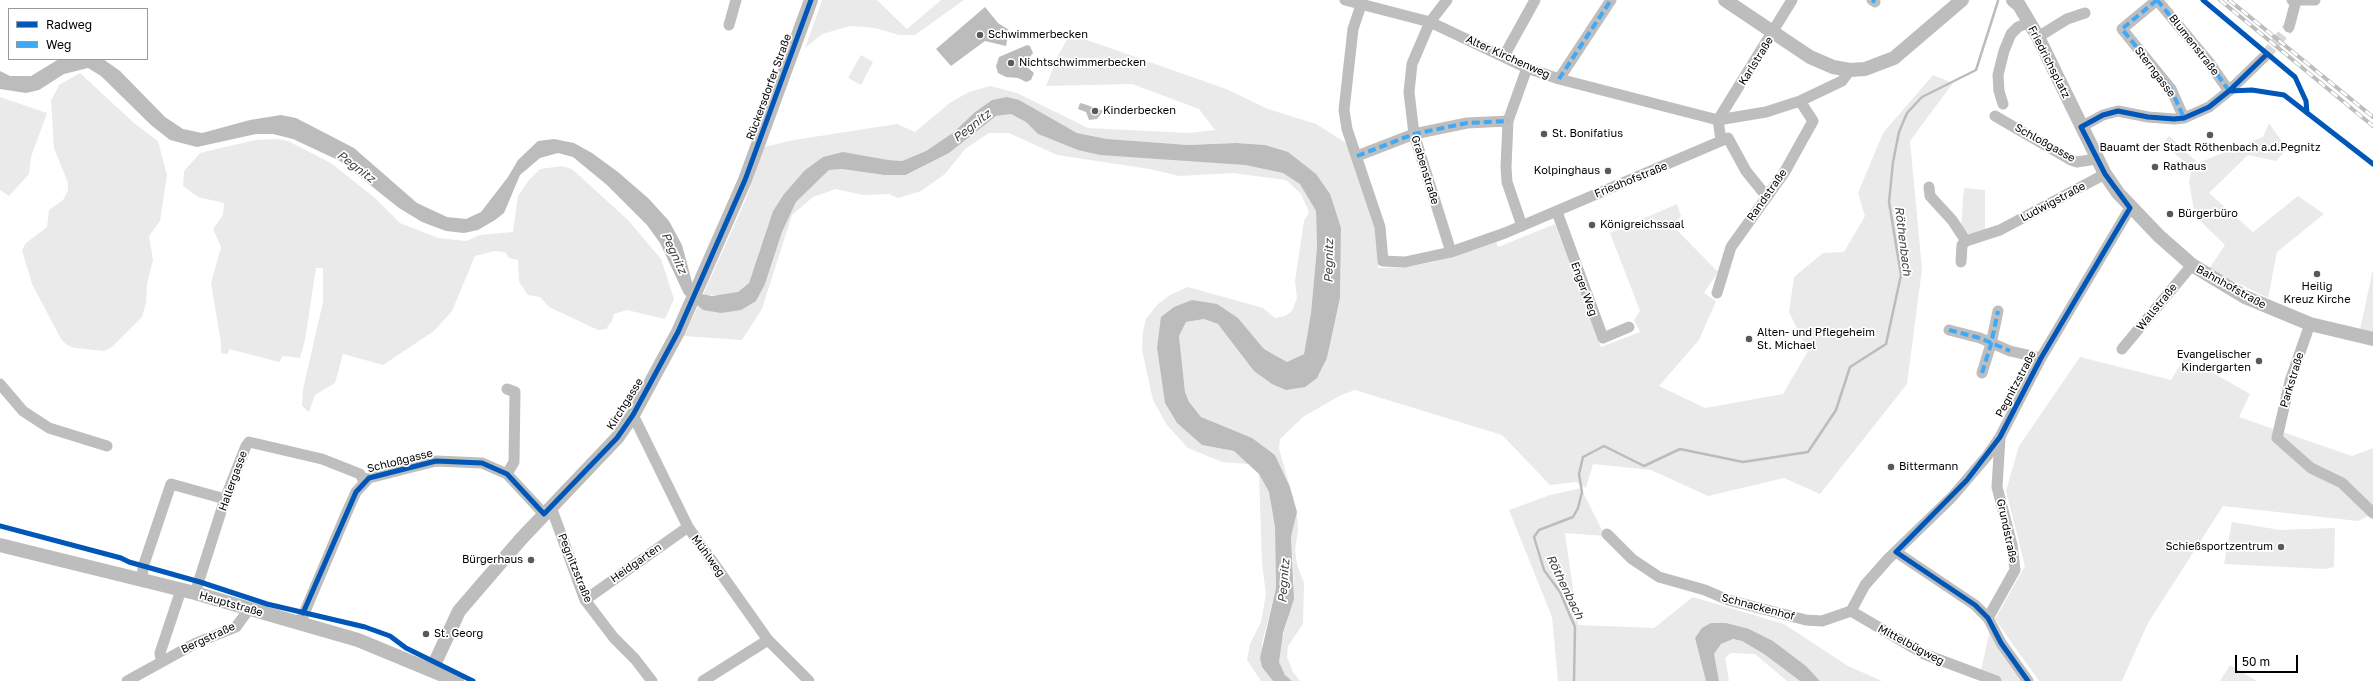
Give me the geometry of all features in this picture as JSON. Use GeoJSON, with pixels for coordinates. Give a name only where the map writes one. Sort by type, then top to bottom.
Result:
{"type":"FeatureCollection","features":[{"type":"Feature","properties":{"kind":"main road","name":"Rückersdorfer Straße"},"geometry":{"type":"LineString","coordinates":[[735,203],[745,180],[811,0]]}},
{"type":"Feature","properties":{"kind":"main road"},"geometry":{"type":"LineString","coordinates":[[1725,0],[1810,57],[1833,67],[1850,70],[1865,69],[1894,58],[1962,0]]}},
{"type":"Feature","properties":{"kind":"main road","name":"Friedrichsplatz"},"geometry":{"type":"LineString","coordinates":[[2013,0],[2030,22],[2038,37],[2096,159],[2130,208]]}},
{"type":"Feature","properties":{"kind":"main road","name":"Kirchgasse"},"geometry":{"type":"LineString","coordinates":[[432,669],[459,610],[548,510],[617,438],[633,415],[678,332],[735,203]]}},
{"type":"Feature","properties":{"kind":"main road","name":"Bahnhofstraße"},"geometry":{"type":"LineString","coordinates":[[2130,208],[2192,265],[2245,297],[2310,324],[2373,339]]}},
{"type":"Feature","properties":{"kind":"main road","name":"Hauptstraße"},"geometry":{"type":"LineString","coordinates":[[0,545],[195,593],[358,640],[432,669],[457,681]]}},
{"type":"Feature","properties":{"kind":"street"},"geometry":{"type":"LineString","coordinates":[[729,25],[736,0]]}},
{"type":"Feature","properties":{"kind":"street","name":"Alter Kirchenweg"},"geometry":{"type":"LineString","coordinates":[[1345,0],[1430,22],[1527,68],[1560,79],[1718,120]]}},
{"type":"Feature","properties":{"kind":"street","name":"Grabenstraße"},"geometry":{"type":"LineString","coordinates":[[1447,0],[1430,22],[1412,64],[1409,92],[1414,134],[1451,252]]}},
{"type":"Feature","properties":{"kind":"street"},"geometry":{"type":"LineString","coordinates":[[1504,56],[1535,0]]}},
{"type":"Feature","properties":{"kind":"street"},"geometry":{"type":"LineString","coordinates":[[1560,79],[1611,0]]}},
{"type":"Feature","properties":{"kind":"street","name":"Karlstraße"},"geometry":{"type":"LineString","coordinates":[[1718,120],[1792,0]]}},
{"type":"Feature","properties":{"kind":"street","name":"Blumenstraße"},"geometry":{"type":"LineString","coordinates":[[2122,29],[2157,0],[2208,61],[2229,91]]}},
{"type":"Feature","properties":{"kind":"street"},"geometry":{"type":"LineString","coordinates":[[2289,27],[2294,1],[2315,0]]}},
{"type":"Feature","properties":{"kind":"street"},"geometry":{"type":"LineString","coordinates":[[1361,4],[1353,29],[1344,110],[1347,129],[1357,156],[1414,134],[1467,123],[1508,121]]}},
{"type":"Feature","properties":{"kind":"street"},"geometry":{"type":"LineString","coordinates":[[2038,37],[2067,19],[2086,13]]}},
{"type":"Feature","properties":{"kind":"street"},"geometry":{"type":"LineString","coordinates":[[2003,104],[1999,91],[1998,75],[2004,51],[2011,34],[2018,27],[2030,22]]}},
{"type":"Feature","properties":{"kind":"street","name":"Sterngasse"},"geometry":{"type":"LineString","coordinates":[[2122,29],[2171,89],[2184,118]]}},
{"type":"Feature","properties":{"kind":"street"},"geometry":{"type":"LineString","coordinates":[[2081,127],[2103,115],[2118,111],[2148,117],[2174,119],[2184,118],[2209,107],[2229,91],[2264,56]]}},
{"type":"Feature","properties":{"kind":"street"},"geometry":{"type":"LineString","coordinates":[[1522,226],[1507,182],[1508,121],[1527,68]]}},
{"type":"Feature","properties":{"kind":"street"},"geometry":{"type":"LineString","coordinates":[[1767,197],[1746,171],[1728,138],[1721,140],[1718,120],[1766,112],[1800,101],[1842,81],[1850,70]]}},
{"type":"Feature","properties":{"kind":"street","name":"Randstraße"},"geometry":{"type":"LineString","coordinates":[[1717,293],[1731,247],[1784,173],[1813,120],[1800,101]]}},
{"type":"Feature","properties":{"kind":"street","name":"Schloßgasse"},"geometry":{"type":"LineString","coordinates":[[1995,116],[2071,160],[2077,162],[2096,159]]}},
{"type":"Feature","properties":{"kind":"street","name":"Friedhofstraße"},"geometry":{"type":"LineString","coordinates":[[1357,156],[1380,227],[1383,261],[1405,262],[1451,252],[1522,226],[1721,140]]}},
{"type":"Feature","properties":{"kind":"street","name":"Ludwigstraße"},"geometry":{"type":"LineString","coordinates":[[1966,241],[2000,230],[2105,174]]}},
{"type":"Feature","properties":{"kind":"street"},"geometry":{"type":"LineString","coordinates":[[1929,187],[1930,196],[1952,220],[1966,241],[1962,245],[1961,262]]}},
{"type":"Feature","properties":{"kind":"street","name":"Pegnitzstraße"},"geometry":{"type":"LineString","coordinates":[[1896,552],[1967,480],[2000,437],[2041,358],[2130,208]]}},
{"type":"Feature","properties":{"kind":"street","name":"Enger Weg"},"geometry":{"type":"LineString","coordinates":[[1557,212],[1603,338],[1629,327]]}},
{"type":"Feature","properties":{"kind":"street","name":"Wallstraße"},"geometry":{"type":"LineString","coordinates":[[2122,349],[2192,265]]}},
{"type":"Feature","properties":{"kind":"street"},"geometry":{"type":"LineString","coordinates":[[1982,373],[1991,344],[1998,312]]}},
{"type":"Feature","properties":{"kind":"street","name":"Parkstraße"},"geometry":{"type":"LineString","coordinates":[[2310,324],[2290,381],[2276,438],[2311,468],[2342,483],[2373,513]]}},
{"type":"Feature","properties":{"kind":"street"},"geometry":{"type":"LineString","coordinates":[[1949,330],[1980,338],[1991,344],[2041,358]]}},
{"type":"Feature","properties":{"kind":"street"},"geometry":{"type":"LineString","coordinates":[[0,384],[23,412],[49,428],[107,446]]}},
{"type":"Feature","properties":{"kind":"street"},"geometry":{"type":"LineString","coordinates":[[507,389],[515,392],[514,462],[507,474]]}},
{"type":"Feature","properties":{"kind":"street","name":"Mühlweg"},"geometry":{"type":"LineString","coordinates":[[633,415],[688,527],[768,640],[809,681]]}},
{"type":"Feature","properties":{"kind":"street","name":"Grundstraße"},"geometry":{"type":"LineString","coordinates":[[1988,618],[2015,570],[2012,545],[1997,487],[2000,437]]}},
{"type":"Feature","properties":{"kind":"street","name":"Hallergasse"},"geometry":{"type":"LineString","coordinates":[[195,593],[225,499],[246,446],[249,442],[284,452],[322,459],[360,474],[364,481]]}},
{"type":"Feature","properties":{"kind":"street","name":"Schloßgasse"},"geometry":{"type":"LineString","coordinates":[[300,623],[347,512],[364,481],[436,462],[482,463],[507,474],[548,510]]}},
{"type":"Feature","properties":{"kind":"street"},"geometry":{"type":"LineString","coordinates":[[142,581],[143,567],[171,484],[225,499]]}},
{"type":"Feature","properties":{"kind":"street","name":"Pegnitzstraße"},"geometry":{"type":"LineString","coordinates":[[548,510],[585,600],[614,638],[636,660],[652,681]]}},
{"type":"Feature","properties":{"kind":"street","name":"Heidgarten"},"geometry":{"type":"LineString","coordinates":[[585,600],[688,527]]}},
{"type":"Feature","properties":{"kind":"street","name":"Schnackenhof"},"geometry":{"type":"LineString","coordinates":[[1607,534],[1632,559],[1659,577],[1705,590],[1728,600],[1806,620],[1822,621],[1852,611]]}},
{"type":"Feature","properties":{"kind":"street"},"geometry":{"type":"LineString","coordinates":[[1852,611],[1866,585],[1896,552],[1975,605],[1988,618],[2001,643],[2028,681]]}},
{"type":"Feature","properties":{"kind":"street","name":"Bergstraße"},"geometry":{"type":"LineString","coordinates":[[161,660],[160,653],[181,590]]}},
{"type":"Feature","properties":{"kind":"street","name":"Bergstraße"},"geometry":{"type":"LineString","coordinates":[[128,681],[161,660],[196,643],[236,627],[249,609]]}},
{"type":"Feature","properties":{"kind":"street","name":"Mittelbügweg"},"geometry":{"type":"LineString","coordinates":[[1852,611],[1924,654],[1996,681]]}},
{"type":"Feature","properties":{"kind":"street"},"geometry":{"type":"LineString","coordinates":[[703,681],[768,640]]}},
{"type":"Feature","properties":{"kind":"shaded area"},"geometry":{"type":"Polygon","coordinates":[[[822,0],[877,0],[907,29],[941,0],[964,0],[915,35],[899,35],[875,28],[850,26],[822,34],[805,48],[822,0]]]}},
{"type":"Feature","properties":{"kind":"shaded area"},"geometry":{"type":"Polygon","coordinates":[[[1070,34],[1226,89],[1268,109],[1316,124],[1351,146],[1378,226],[1378,268],[1407,267],[1433,262],[1496,241],[1498,247],[1555,224],[1601,347],[1640,332],[1634,320],[1640,311],[1610,233],[1677,204],[1681,216],[1672,225],[1718,272],[1704,293],[1716,301],[1699,340],[1659,386],[1705,408],[1783,394],[1808,351],[1789,312],[1794,277],[1823,253],[1844,252],[1865,216],[1858,193],[1883,133],[1933,75],[1953,83],[1910,141],[1922,269],[1907,384],[1820,494],[1784,478],[1708,496],[1651,470],[1593,464],[1586,488],[1576,482],[1550,485],[1502,435],[1355,390],[1341,395],[1303,417],[1280,439],[1279,449],[1290,487],[1275,454],[1201,417],[1189,402],[1185,392],[1179,336],[1186,322],[1204,319],[1218,324],[1232,341],[1317,378],[1327,358],[1340,298],[1341,228],[1265,145],[1236,143],[1188,145],[1107,139],[1077,133],[1053,120],[992,100],[975,112],[954,132],[926,151],[902,161],[823,157],[805,170],[784,194],[773,211],[749,283],[738,292],[727,295],[703,295],[746,199],[764,147],[794,140],[897,124],[915,132],[951,102],[969,92],[990,86],[1017,93],[1088,128],[1189,133],[1215,130],[1199,109],[1132,84],[1046,86],[1058,56],[1070,34]]]}},
{"type":"Feature","properties":{"kind":"shaded area"},"geometry":{"type":"Polygon","coordinates":[[[861,55],[873,62],[861,85],[848,78],[861,55]]]}},
{"type":"Feature","properties":{"kind":"shaded area"},"geometry":{"type":"Polygon","coordinates":[[[80,73],[134,123],[158,141],[167,175],[160,221],[149,236],[153,260],[147,284],[146,302],[142,317],[112,347],[104,351],[75,348],[67,345],[61,339],[32,284],[22,250],[26,243],[47,227],[49,210],[63,200],[68,190],[68,183],[54,148],[51,101],[59,85],[80,73]]]}},
{"type":"Feature","properties":{"kind":"shaded area"},"geometry":{"type":"Polygon","coordinates":[[[0,97],[47,113],[31,157],[29,174],[9,196],[0,190],[0,97]]]}},
{"type":"Feature","properties":{"kind":"shaded area"},"geometry":{"type":"Polygon","coordinates":[[[1011,114],[1026,122],[1038,134],[1053,140],[1245,165],[1283,173],[1300,183],[1316,211],[1317,247],[1311,313],[1304,354],[1287,362],[1264,349],[1238,318],[1192,300],[1157,348],[1165,403],[1177,423],[1202,445],[1234,451],[1249,464],[1222,462],[1188,448],[1167,425],[1153,400],[1142,350],[1143,331],[1146,319],[1158,304],[1170,295],[1188,287],[1263,308],[1275,318],[1285,316],[1292,311],[1297,298],[1295,281],[1304,221],[1309,212],[1301,194],[1286,180],[1233,173],[1179,176],[1150,169],[1057,155],[1009,133],[989,133],[965,149],[945,174],[921,191],[898,198],[889,194],[863,195],[836,189],[813,197],[792,215],[762,309],[742,340],[684,336],[698,306],[703,310],[765,284],[782,232],[796,202],[829,170],[842,169],[884,175],[907,175],[949,153],[996,116],[1011,114]]]}},
{"type":"Feature","properties":{"kind":"shaded area"},"geometry":{"type":"Polygon","coordinates":[[[2269,123],[2287,149],[2276,161],[2248,155],[2209,193],[2253,232],[2298,196],[2324,214],[2277,252],[2268,298],[2209,269],[2225,245],[2195,216],[2189,182],[2192,168],[2163,144],[2169,136],[2198,163],[2263,137],[2269,123]]]}},
{"type":"Feature","properties":{"kind":"shaded area"},"geometry":{"type":"Polygon","coordinates":[[[277,139],[288,141],[331,163],[375,198],[400,223],[438,238],[466,241],[480,235],[513,232],[518,196],[529,180],[540,169],[562,166],[572,169],[628,220],[661,259],[674,299],[665,319],[627,310],[614,314],[612,321],[606,329],[598,330],[549,307],[540,297],[528,295],[519,282],[518,260],[509,258],[505,252],[494,251],[475,256],[452,311],[434,331],[383,365],[343,354],[335,383],[315,395],[309,412],[302,406],[303,389],[323,302],[323,268],[316,268],[305,340],[300,358],[283,356],[279,362],[229,349],[228,354],[221,353],[221,343],[211,283],[221,247],[213,229],[223,215],[224,203],[198,197],[183,186],[184,171],[200,153],[255,140],[277,139]]]}},
{"type":"Feature","properties":{"kind":"shaded area"},"geometry":{"type":"Polygon","coordinates":[[[1964,188],[1985,190],[1985,230],[1970,235],[1961,226],[1964,188]]]}},
{"type":"Feature","properties":{"kind":"shaded area"},"geometry":{"type":"Polygon","coordinates":[[[2373,269],[2373,332],[2360,330],[2373,269]]]}},
{"type":"Feature","properties":{"kind":"shaded area"},"geometry":{"type":"Polygon","coordinates":[[[2080,357],[2171,380],[2185,357],[2250,394],[2239,417],[2352,456],[2373,448],[2373,514],[2358,521],[2223,506],[2148,623],[2122,681],[2039,681],[1995,619],[2025,566],[2006,491],[2019,446],[2080,357]]]}},
{"type":"Feature","properties":{"kind":"shaded area"},"geometry":{"type":"Polygon","coordinates":[[[1259,474],[1269,492],[1275,527],[1276,588],[1262,644],[1262,667],[1273,681],[1261,681],[1247,660],[1250,644],[1261,622],[1266,594],[1262,564],[1259,474]]]}},
{"type":"Feature","properties":{"kind":"shaded area"},"geometry":{"type":"Polygon","coordinates":[[[1581,488],[1605,536],[1565,533],[1578,625],[1654,628],[1693,597],[1784,624],[1848,666],[1882,681],[1820,681],[1806,666],[1773,641],[1749,629],[1695,638],[1706,681],[1558,681],[1552,617],[1509,510],[1550,495],[1581,488]]]}},
{"type":"Feature","properties":{"kind":"shaded area"},"geometry":{"type":"Polygon","coordinates":[[[1297,512],[1298,530],[1295,549],[1297,565],[1304,583],[1303,624],[1288,646],[1287,657],[1293,672],[1300,681],[1292,681],[1285,675],[1279,662],[1280,645],[1287,622],[1294,584],[1291,537],[1297,512]]]}},
{"type":"Feature","properties":{"kind":"shaded area","name":"Schießsportzentrum"},"geometry":{"type":"Polygon","coordinates":[[[2232,522],[2280,530],[2335,528],[2334,567],[2325,569],[2224,564],[2232,522]]]}},
{"type":"Feature","properties":{"kind":"shaded area"},"geometry":{"type":"Polygon","coordinates":[[[1991,625],[2022,681],[1996,681],[1980,675],[1991,625]]]}},
{"type":"Feature","properties":{"kind":"shaded area"},"geometry":{"type":"Polygon","coordinates":[[[1732,639],[1742,641],[1764,654],[1800,681],[1787,681],[1755,654],[1731,653],[1725,658],[1729,681],[1719,681],[1714,654],[1721,644],[1732,639]]]}},
{"type":"Feature","properties":{"kind":"shaded area"},"geometry":{"type":"Polygon","coordinates":[[[2230,665],[2257,681],[2220,681],[2230,665]]]}},
{"type":"Feature","properties":{"kind":"water","name":"Schwimmerbecken"},"geometry":{"type":"Polygon","coordinates":[[[985,7],[998,23],[1009,30],[1006,46],[985,41],[951,66],[936,49],[985,7]]]}},
{"type":"Feature","properties":{"kind":"water","name":"Nichtschwimmerbecken"},"geometry":{"type":"Polygon","coordinates":[[[1027,45],[1030,46],[1033,53],[1026,62],[1027,67],[1034,73],[1031,80],[1026,82],[1018,78],[1006,77],[998,73],[996,66],[999,57],[1027,45]]]}},
{"type":"Feature","properties":{"kind":"water","name":"Pegnitz"},"geometry":{"type":"Polygon","coordinates":[[[57,60],[104,60],[120,71],[165,117],[183,129],[202,133],[250,120],[281,115],[296,118],[354,148],[417,203],[447,217],[466,219],[481,212],[508,177],[518,160],[538,141],[554,139],[574,143],[592,153],[618,172],[648,198],[669,221],[682,245],[692,282],[701,294],[712,296],[738,292],[749,283],[773,211],[784,194],[805,170],[823,157],[843,152],[902,161],[926,151],[954,132],[975,112],[992,100],[1007,97],[1019,100],[1077,133],[1107,139],[1188,145],[1236,143],[1265,145],[1288,152],[1316,174],[1330,194],[1341,228],[1340,298],[1327,358],[1317,378],[1305,387],[1286,390],[1272,384],[1254,371],[1218,324],[1204,319],[1186,322],[1179,336],[1185,392],[1189,402],[1201,417],[1252,438],[1275,455],[1290,487],[1297,512],[1291,537],[1294,599],[1283,633],[1279,662],[1285,675],[1292,681],[1273,681],[1262,667],[1260,658],[1276,588],[1275,527],[1269,492],[1259,474],[1234,451],[1202,445],[1177,423],[1165,403],[1157,348],[1161,317],[1174,307],[1192,300],[1217,304],[1238,318],[1264,349],[1287,362],[1304,354],[1311,313],[1317,247],[1316,211],[1300,184],[1283,173],[1245,165],[1100,155],[1078,150],[1038,134],[1026,122],[1011,114],[996,116],[949,153],[906,175],[884,175],[842,169],[829,170],[796,202],[782,232],[765,284],[756,301],[741,310],[721,313],[703,310],[684,294],[660,243],[647,225],[607,185],[573,157],[558,153],[540,158],[520,175],[504,213],[495,220],[478,230],[464,233],[446,231],[422,222],[399,208],[340,161],[293,139],[273,134],[256,134],[197,147],[170,140],[151,125],[101,76],[88,68],[64,74],[39,90],[26,93],[0,89],[0,71],[10,76],[31,76],[57,60]]]}},
{"type":"Feature","properties":{"kind":"water","name":"Kinderbecken"},"geometry":{"type":"Polygon","coordinates":[[[1080,103],[1103,111],[1097,119],[1089,120],[1086,112],[1078,109],[1080,103]]]}},
{"type":"Feature","properties":{"kind":"water"},"geometry":{"type":"Polygon","coordinates":[[[1711,623],[1726,623],[1749,629],[1773,641],[1806,666],[1820,681],[1800,681],[1764,654],[1742,641],[1733,639],[1721,644],[1714,654],[1719,681],[1706,681],[1695,638],[1702,628],[1711,623]]]}},
{"type":"Feature","properties":{"kind":"waterway","name":"Röthenbach"},"geometry":{"type":"LineString","coordinates":[[1574,681],[1575,627],[1560,592],[1544,570],[1534,537],[1539,530],[1573,517],[1578,508],[1582,492],[1579,474],[1583,457],[1604,446],[1644,466],[1680,449],[1743,462],[1808,452],[1836,410],[1850,367],[1886,344],[1901,275],[1889,202],[1893,162],[1899,132],[1907,113],[1922,97],[1976,70],[1998,1]]}},
{"type":"Feature","properties":{"kind":"tunnel"},"geometry":{"type":"LineString","coordinates":[[2265,56],[2289,27]]}},
{"type":"Feature","properties":{"kind":"railway"},"geometry":{"type":"LineString","coordinates":[[2220,0],[2373,126]]}},
{"type":"Feature","properties":{"kind":"railway"},"geometry":{"type":"LineString","coordinates":[[2229,0],[2373,117]]}},
{"type":"Feature","properties":{"kind":"marked path"},"geometry":{"type":"LineString","coordinates":[[1559,79],[1611,0]]}},
{"type":"Feature","properties":{"kind":"marked path"},"geometry":{"type":"LineString","coordinates":[[2157,0],[2122,29],[2171,89],[2184,118]]}},
{"type":"Feature","properties":{"kind":"marked path"},"geometry":{"type":"LineString","coordinates":[[2157,0],[2208,61],[2229,91]]}},
{"type":"Feature","properties":{"kind":"marked path"},"geometry":{"type":"LineString","coordinates":[[1357,156],[1414,134],[1467,123],[1508,121]]}},
{"type":"Feature","properties":{"kind":"marked path"},"geometry":{"type":"LineString","coordinates":[[1982,373],[1991,344],[1998,311]]}},
{"type":"Feature","properties":{"kind":"marked path"},"geometry":{"type":"LineString","coordinates":[[1949,330],[1980,338],[2010,351]]}},
{"type":"Feature","properties":{"kind":"cycle path"},"geometry":{"type":"LineString","coordinates":[[303,613],[356,492],[369,478],[436,461],[482,463],[507,474],[544,514],[617,438],[633,415],[678,332],[745,180],[811,0]]}},
{"type":"Feature","properties":{"kind":"cycle path"},"geometry":{"type":"LineString","coordinates":[[2203,0],[2295,77],[2306,101],[2307,113]]}},
{"type":"Feature","properties":{"kind":"cycle path"},"geometry":{"type":"LineString","coordinates":[[2028,681],[2001,643],[1988,618],[1975,605],[1896,552],[1967,480],[2000,437],[2041,358],[2130,208],[2105,174],[2081,127],[2103,115],[2118,111],[2148,117],[2174,119],[2184,118],[2209,107],[2229,91],[2265,56]]}},
{"type":"Feature","properties":{"kind":"cycle path"},"geometry":{"type":"LineString","coordinates":[[2229,91],[2252,90],[2284,95],[2373,164]]}},
{"type":"Feature","properties":{"kind":"cycle path"},"geometry":{"type":"LineString","coordinates":[[0,526],[121,558],[129,562],[200,582],[267,604],[365,627],[390,636],[406,648],[473,681]]}},
{"type":"Feature","properties":{"kind":"place","name":"Schwimmerbecken"},"geometry":{"type":"Point","coordinates":[980,35]}},
{"type":"Feature","properties":{"kind":"place","name":"Nichtschwimmerbecken"},"geometry":{"type":"Point","coordinates":[1011,63]}},
{"type":"Feature","properties":{"kind":"place","name":"Kinderbecken"},"geometry":{"type":"Point","coordinates":[1095,111]}},
{"type":"Feature","properties":{"kind":"place","name":"St. Bonifatius"},"geometry":{"type":"Point","coordinates":[1544,134]}},
{"type":"Feature","properties":{"kind":"place","name":"Bauamt der Stadt Röthenbach a.d.Pegnitz"},"geometry":{"type":"Point","coordinates":[2210,135]}},
{"type":"Feature","properties":{"kind":"place","name":"Rathaus"},"geometry":{"type":"Point","coordinates":[2155,167]}},
{"type":"Feature","properties":{"kind":"place","name":"Kolpinghaus"},"geometry":{"type":"Point","coordinates":[1608,171]}},
{"type":"Feature","properties":{"kind":"place","name":"Bürgerbüro"},"geometry":{"type":"Point","coordinates":[2170,214]}},
{"type":"Feature","properties":{"kind":"place","name":"Königreichssaal"},"geometry":{"type":"Point","coordinates":[1592,225]}},
{"type":"Feature","properties":{"kind":"place","name":"Heilig Kreuz Kirche"},"geometry":{"type":"Point","coordinates":[2317,274]}},
{"type":"Feature","properties":{"kind":"place","name":"Alten- und Pflegeheim St. Michael"},"geometry":{"type":"Point","coordinates":[1749,339]}},
{"type":"Feature","properties":{"kind":"place","name":"Evangelischer Kindergarten"},"geometry":{"type":"Point","coordinates":[2259,361]}},
{"type":"Feature","properties":{"kind":"place","name":"Bittermann"},"geometry":{"type":"Point","coordinates":[1891,467]}},
{"type":"Feature","properties":{"kind":"place","name":"Schießsportzentrum"},"geometry":{"type":"Point","coordinates":[2281,547]}},
{"type":"Feature","properties":{"kind":"place","name":"Bürgerhaus"},"geometry":{"type":"Point","coordinates":[531,560]}},
{"type":"Feature","properties":{"kind":"place","name":"St. Georg"},"geometry":{"type":"Point","coordinates":[426,634]}}]}
